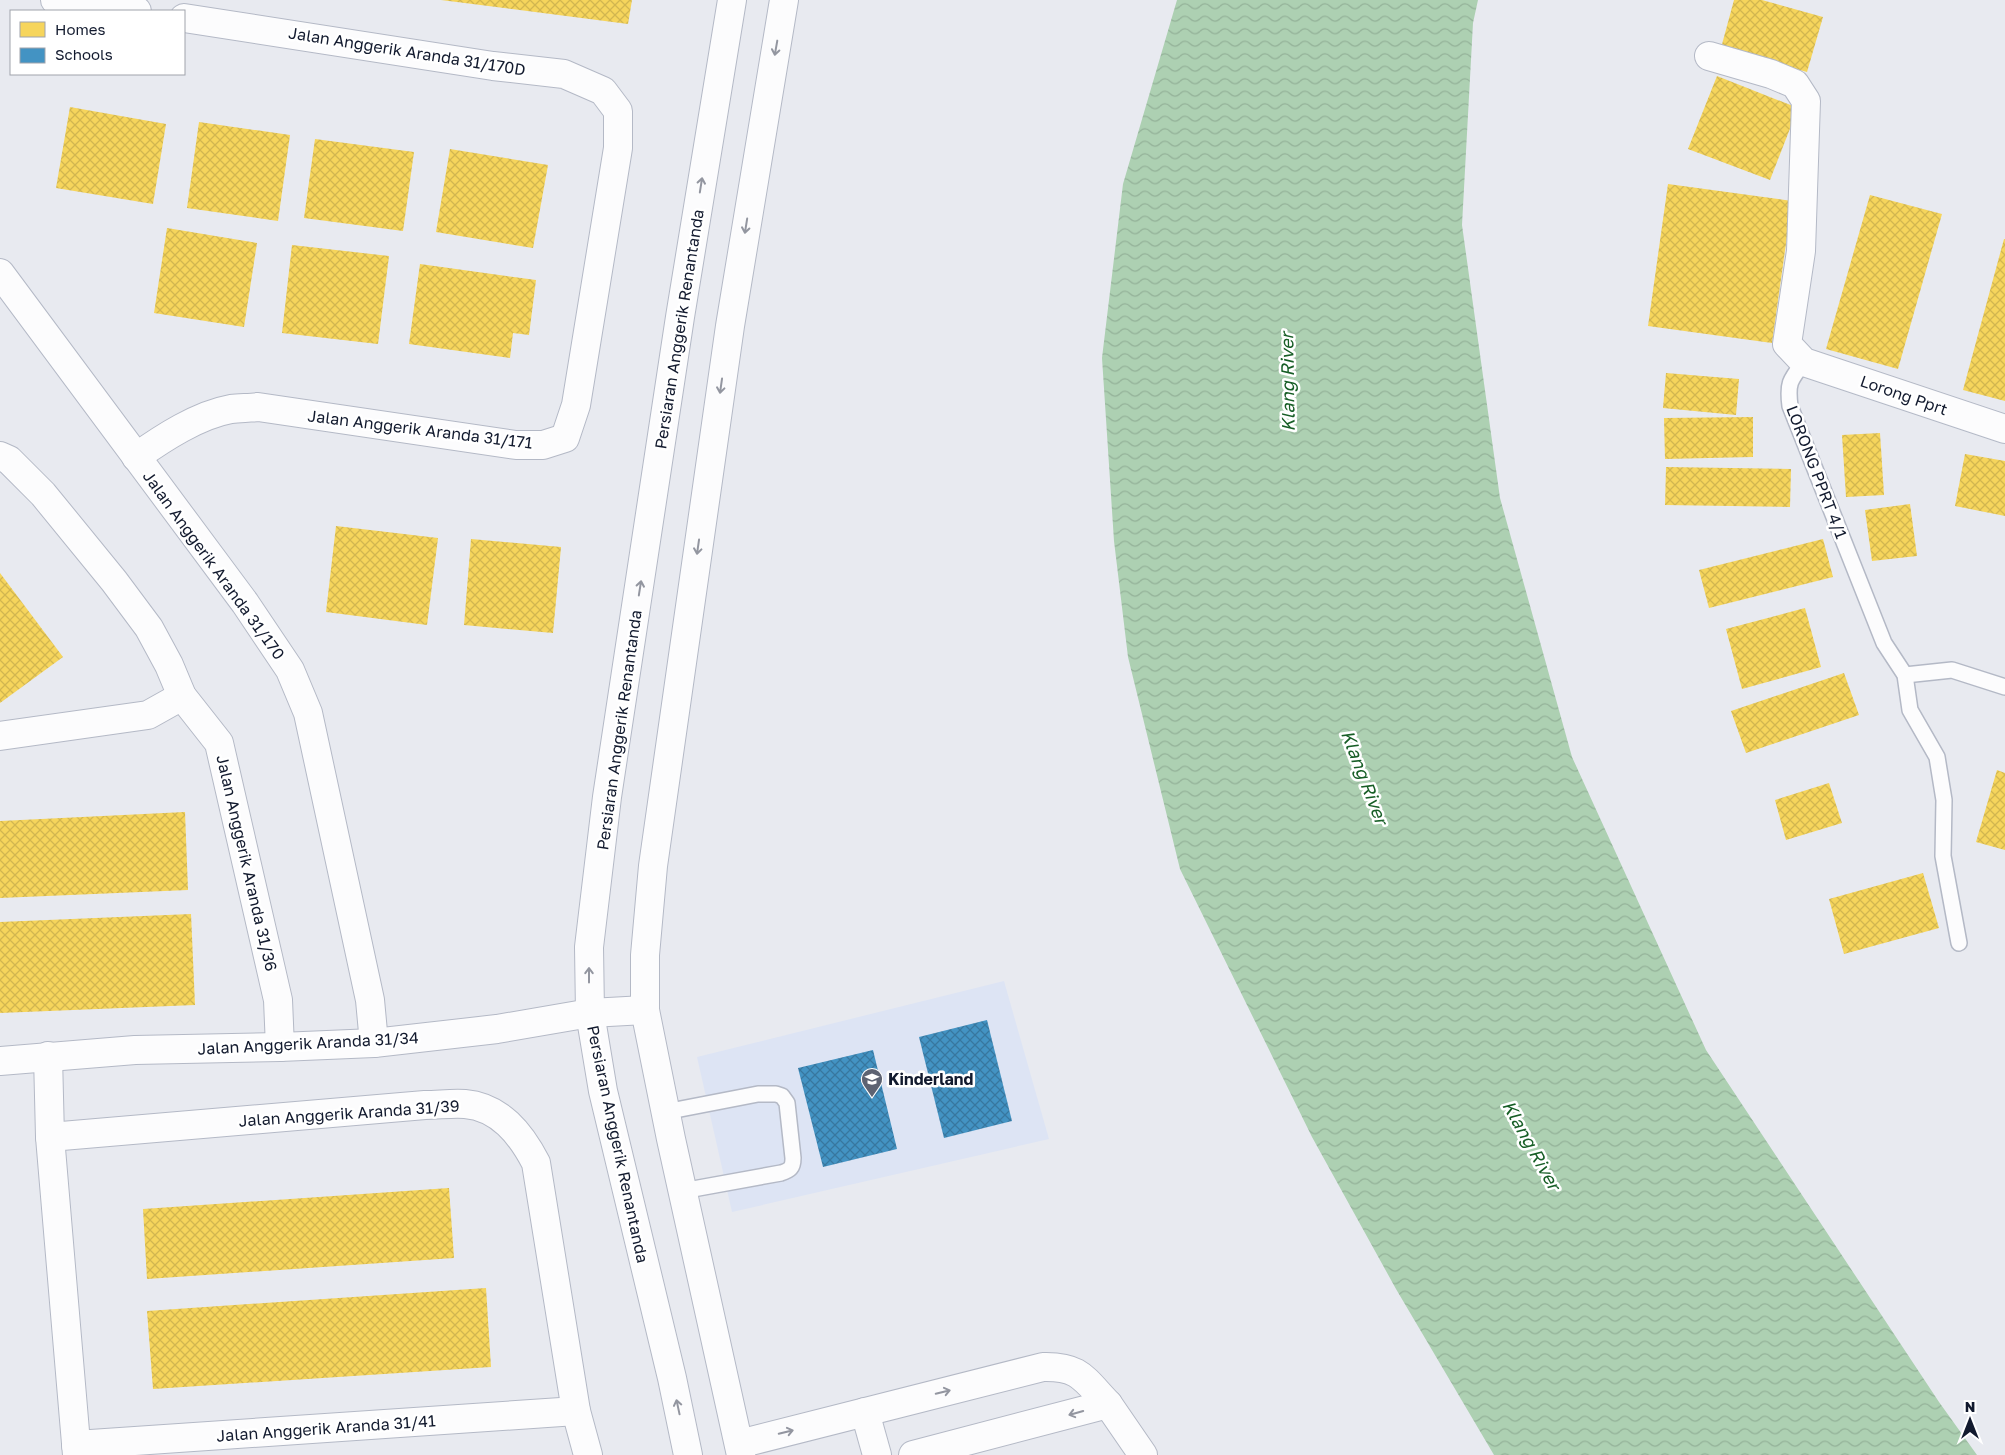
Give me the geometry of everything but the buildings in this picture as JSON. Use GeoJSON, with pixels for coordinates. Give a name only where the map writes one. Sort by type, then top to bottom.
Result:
{"type":"FeatureCollection","features":[{"type":"Feature","properties":{"kind":"street"},"geometry":{"type":"LineString","coordinates":[[55,0],[130,10]]}},
{"type":"Feature","properties":{"kind":"street","name":"Persiaran Anggerik Renantanda"},"geometry":{"type":"LineString","coordinates":[[688,1455],[672,1378],[603,1091],[590,1013],[589,947],[607,797],[680,317],[732,0]]}},
{"type":"Feature","properties":{"kind":"street"},"geometry":{"type":"LineString","coordinates":[[784,0],[730,326],[653,866],[645,954],[646,1010],[665,1112],[740,1450],[866,1412],[1043,1367],[1062,1367],[1080,1374],[1108,1404],[1143,1455]]}},
{"type":"Feature","properties":{"kind":"street","name":"Jalan Anggerik Aranda 31/170D"},"geometry":{"type":"LineString","coordinates":[[185,18],[228,12],[492,66],[564,74],[603,91],[618,111]]}},
{"type":"Feature","properties":{"kind":"street"},"geometry":{"type":"LineString","coordinates":[[1709,56],[1770,74],[1795,84],[1806,101],[1801,251],[1787,344],[1804,362]]}},
{"type":"Feature","properties":{"kind":"street","name":"Jalan Anggerik Aranda 31/171"},"geometry":{"type":"LineString","coordinates":[[136,457],[170,434],[198,421],[229,409],[258,407],[516,445],[543,445],[565,438],[576,406],[614,176],[618,148],[618,111]]}},
{"type":"Feature","properties":{"kind":"street","name":"Jalan Anggerik Aranda 31/170"},"geometry":{"type":"LineString","coordinates":[[0,273],[250,610],[290,670],[308,713],[370,1000],[374,1043]]}},
{"type":"Feature","properties":{"kind":"street","name":"Lorong Pprt"},"geometry":{"type":"LineString","coordinates":[[1804,362],[2005,428]]}},
{"type":"Feature","properties":{"kind":"street","name":"Jalan Anggerik Aranda 31/36"},"geometry":{"type":"LineString","coordinates":[[0,456],[9,460],[43,494],[114,581],[149,628],[169,665],[182,696],[219,743],[278,1000],[280,1047]]}},
{"type":"Feature","properties":{"kind":"street"},"geometry":{"type":"LineString","coordinates":[[0,736],[148,715],[182,696]]}},
{"type":"Feature","properties":{"kind":"street","name":"Jalan Anggerik Aranda 31/34"},"geometry":{"type":"LineString","coordinates":[[0,1061],[135,1050],[374,1043],[497,1029],[590,1013],[646,1010]]}},
{"type":"Feature","properties":{"kind":"street"},"geometry":{"type":"LineString","coordinates":[[48,1056],[50,1137],[76,1450]]}},
{"type":"Feature","properties":{"kind":"street","name":"Jalan Anggerik Aranda 31/39"},"geometry":{"type":"LineString","coordinates":[[50,1137],[426,1105],[465,1104],[491,1110],[506,1121],[527,1146],[536,1163],[576,1412],[588,1455]]}},
{"type":"Feature","properties":{"kind":"street"},"geometry":{"type":"LineString","coordinates":[[913,1455],[1108,1404]]}},
{"type":"Feature","properties":{"kind":"street","name":"Jalan Anggerik Aranda 31/41"},"geometry":{"type":"LineString","coordinates":[[76,1450],[576,1412]]}},
{"type":"Feature","properties":{"kind":"street"},"geometry":{"type":"LineString","coordinates":[[866,1412],[877,1455]]}},
{"type":"Feature","properties":{"kind":"lane","name":"LORONG PPRT 4/1"},"geometry":{"type":"LineString","coordinates":[[1804,362],[1794,374],[1788,388],[1790,406],[1884,643],[1905,675],[1910,710],[1937,757],[1944,800],[1943,856],[1959,943]]}},
{"type":"Feature","properties":{"kind":"lane"},"geometry":{"type":"LineString","coordinates":[[1905,675],[1952,670],[2005,687]]}},
{"type":"Feature","properties":{"kind":"lane"},"geometry":{"type":"LineString","coordinates":[[665,1112],[758,1094],[776,1094],[782,1096],[787,1103],[793,1158],[790,1170],[682,1192]]}},
{"type":"Feature","properties":{"kind":"shaded area","name":"Kinderland"},"geometry":{"type":"Polygon","coordinates":[[[1004,981],[1049,1139],[732,1212],[697,1057],[1004,981]]]}},
{"type":"Feature","properties":{"kind":"water","name":"Klang River"},"geometry":{"type":"Polygon","coordinates":[[[1177,0],[1478,0],[1473,23],[1462,225],[1500,498],[1572,757],[1706,1050],[1939,1402],[1977,1455],[1494,1455],[1396,1289],[1312,1137],[1180,869],[1128,657],[1114,541],[1102,358],[1123,184],[1177,0]]]}},
{"type":"Feature","properties":{"kind":"place","name":"Kinderland"},"geometry":{"type":"Point","coordinates":[872,1098]}}]}
